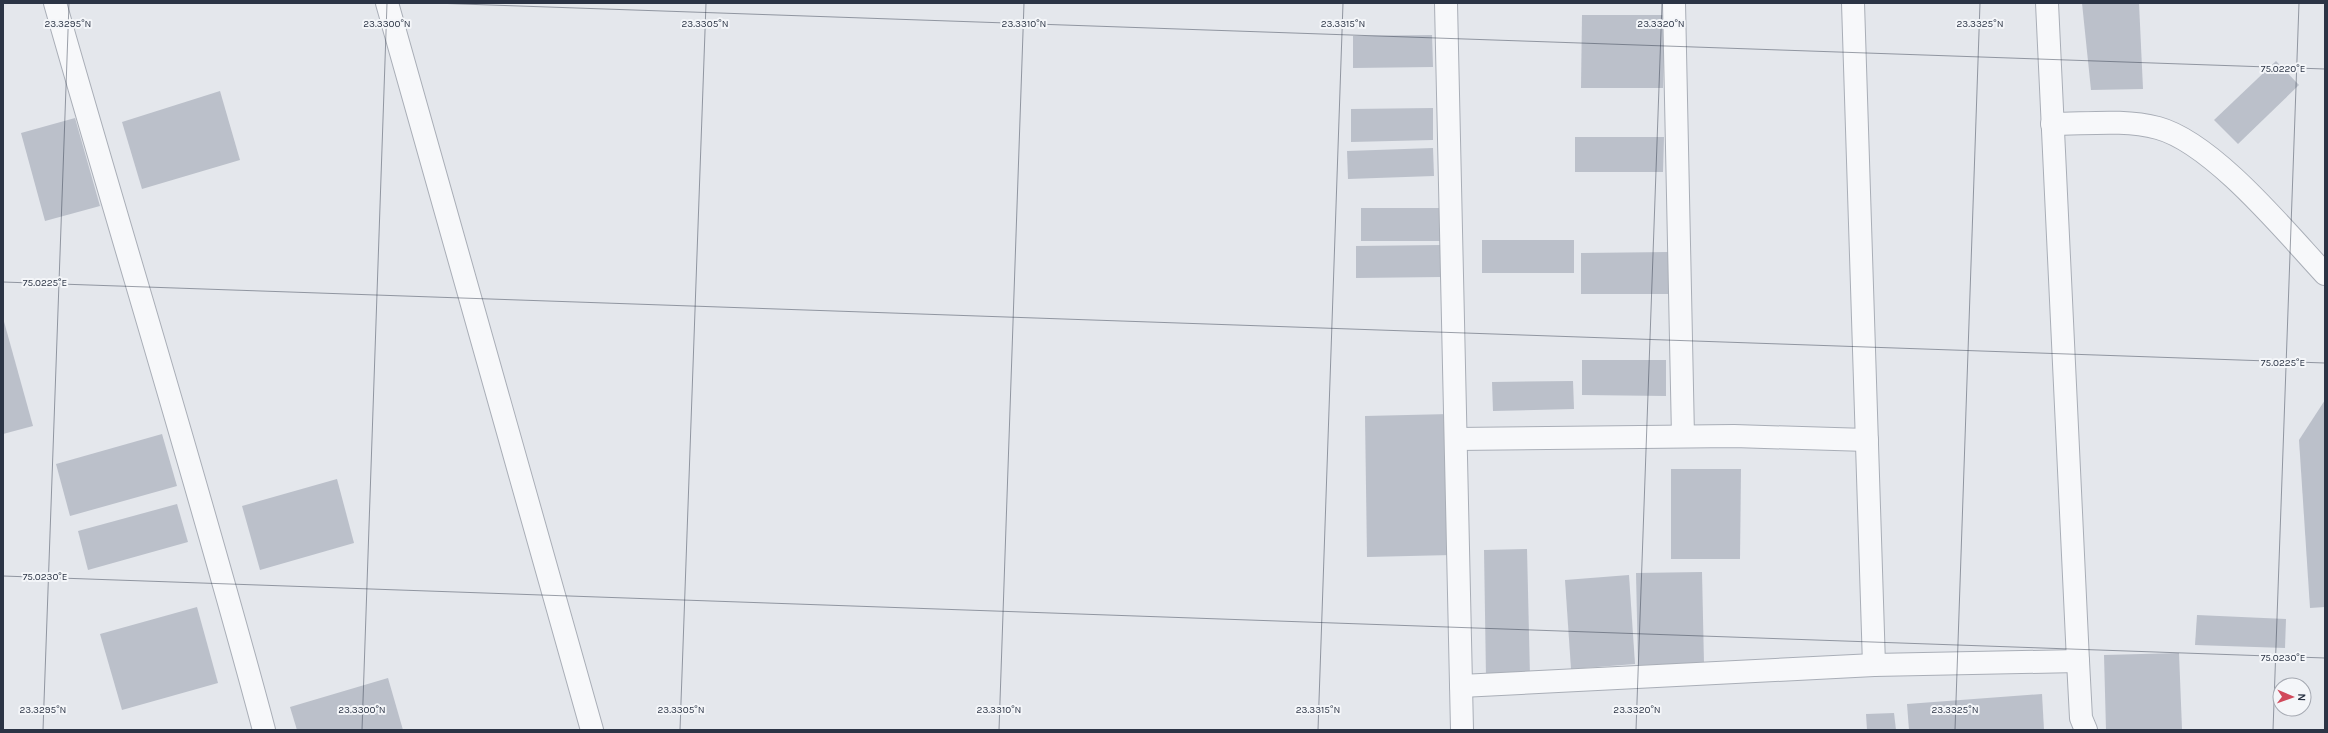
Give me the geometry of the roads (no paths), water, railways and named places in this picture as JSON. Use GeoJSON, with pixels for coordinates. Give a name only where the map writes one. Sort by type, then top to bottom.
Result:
{"type":"FeatureCollection","features":[{"type":"Feature","properties":{"kind":"street"},"geometry":{"type":"LineString","coordinates":[[55,3],[114,208],[168,387],[264,730]]}},
{"type":"Feature","properties":{"kind":"street"},"geometry":{"type":"LineString","coordinates":[[387,3],[592,730]]}},
{"type":"Feature","properties":{"kind":"street"},"geometry":{"type":"LineString","coordinates":[[1446,3],[1462,730]]}},
{"type":"Feature","properties":{"kind":"street"},"geometry":{"type":"LineString","coordinates":[[1674,3],[1684,436]]}},
{"type":"Feature","properties":{"kind":"street"},"geometry":{"type":"LineString","coordinates":[[1853,3],[1874,665]]}},
{"type":"Feature","properties":{"kind":"street"},"geometry":{"type":"LineString","coordinates":[[2047,3],[2081,718],[2086,730]]}},
{"type":"Feature","properties":{"kind":"street"},"geometry":{"type":"LineString","coordinates":[[2052,124],[2132,123],[2159,128],[2190,141],[2248,191],[2325,274]]}},
{"type":"Feature","properties":{"kind":"street"},"geometry":{"type":"LineString","coordinates":[[1456,440],[1684,436],[1867,440]]}},
{"type":"Feature","properties":{"kind":"street"},"geometry":{"type":"LineString","coordinates":[[1461,686],[1874,665],[2078,661]]}}]}
